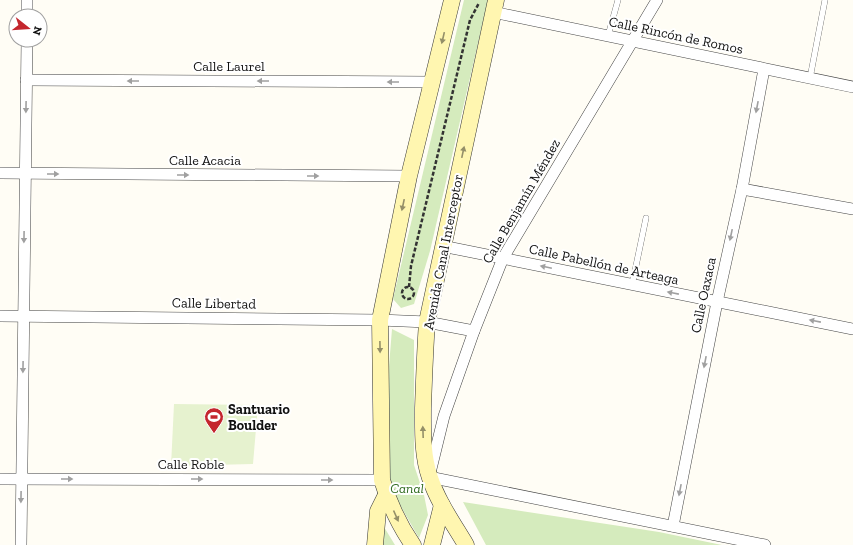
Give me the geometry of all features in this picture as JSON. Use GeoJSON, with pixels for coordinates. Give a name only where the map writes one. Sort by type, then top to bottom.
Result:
{"type":"FeatureCollection","features":[{"type":"Feature","properties":{"kind":"main road"},"geometry":{"type":"LineString","coordinates":[[375,545],[378,511],[384,487],[380,320],[409,176],[452,0]]}},
{"type":"Feature","properties":{"kind":"main road","name":"Avenida Canal Interceptor"},"geometry":{"type":"LineString","coordinates":[[466,545],[442,505],[429,477],[425,460],[423,432],[424,372],[427,322],[442,246],[495,6]]}},
{"type":"Feature","properties":{"kind":"main road"},"geometry":{"type":"LineString","coordinates":[[384,487],[400,526],[413,545]]}},
{"type":"Feature","properties":{"kind":"main road"},"geometry":{"type":"LineString","coordinates":[[432,545],[442,505]]}},
{"type":"Feature","properties":{"kind":"street","name":"Calle Benjamín Méndez"},"geometry":{"type":"LineString","coordinates":[[429,477],[444,416],[474,331],[503,258],[657,0]]}},
{"type":"Feature","properties":{"kind":"street","name":"Calle Rincón de Romos"},"geometry":{"type":"LineString","coordinates":[[495,6],[608,37],[853,87]]}},
{"type":"Feature","properties":{"kind":"street"},"geometry":{"type":"LineString","coordinates":[[21,545],[26,48]]}},
{"type":"Feature","properties":{"kind":"street","name":"Calle Oaxaca"},"geometry":{"type":"LineString","coordinates":[[673,526],[717,302],[742,189],[764,69]]}},
{"type":"Feature","properties":{"kind":"street","name":"Calle Laurel"},"geometry":{"type":"LineString","coordinates":[[26,80],[432,82]]}},
{"type":"Feature","properties":{"kind":"street","name":"Calle Acacia"},"geometry":{"type":"LineString","coordinates":[[0,173],[409,176]]}},
{"type":"Feature","properties":{"kind":"street"},"geometry":{"type":"LineString","coordinates":[[742,189],[853,209]]}},
{"type":"Feature","properties":{"kind":"street","name":"Calle Pabellón de Arteaga"},"geometry":{"type":"LineString","coordinates":[[442,246],[853,329]]}},
{"type":"Feature","properties":{"kind":"street","name":"Calle Libertad"},"geometry":{"type":"LineString","coordinates":[[0,316],[380,320],[427,322],[474,331]]}},
{"type":"Feature","properties":{"kind":"street"},"geometry":{"type":"LineString","coordinates":[[429,477],[765,545]]}},
{"type":"Feature","properties":{"kind":"street","name":"Calle Roble"},"geometry":{"type":"LineString","coordinates":[[0,479],[384,487]]}},
{"type":"Feature","properties":{"kind":"lane"},"geometry":{"type":"LineString","coordinates":[[608,37],[618,0]]}},
{"type":"Feature","properties":{"kind":"lane"},"geometry":{"type":"LineString","coordinates":[[810,78],[824,0]]}},
{"type":"Feature","properties":{"kind":"lane"},"geometry":{"type":"LineString","coordinates":[[632,285],[646,218]]}},
{"type":"Feature","properties":{"kind":"path"},"geometry":{"type":"LineString","coordinates":[[409,287],[403,289],[402,292],[402,296],[409,299],[413,295],[413,291],[409,287],[411,266],[470,20],[481,0]]}},
{"type":"Feature","properties":{"kind":"green space"},"geometry":{"type":"Polygon","coordinates":[[[464,0],[488,0],[430,251],[414,304],[401,308],[393,299],[464,0]]]}},
{"type":"Feature","properties":{"kind":"green space","name":"Canal"},"geometry":{"type":"Polygon","coordinates":[[[392,329],[414,340],[414,465],[424,495],[428,515],[419,538],[393,493],[390,480],[387,391],[392,329]]]}},
{"type":"Feature","properties":{"kind":"green space","name":"Santuario Boulder"},"geometry":{"type":"Polygon","coordinates":[[[174,404],[258,405],[253,464],[171,466],[174,404]]]}},
{"type":"Feature","properties":{"kind":"green space"},"geometry":{"type":"Polygon","coordinates":[[[463,502],[659,532],[722,545],[486,545],[463,502]]]}},
{"type":"Feature","properties":{"kind":"green space","name":"Canal"},"geometry":{"type":"Polygon","coordinates":[[[384,527],[395,545],[382,545],[384,527]]]}},
{"type":"Feature","properties":{"kind":"place","name":"Santuario Boulder"},"geometry":{"type":"Point","coordinates":[214,434]}}]}
